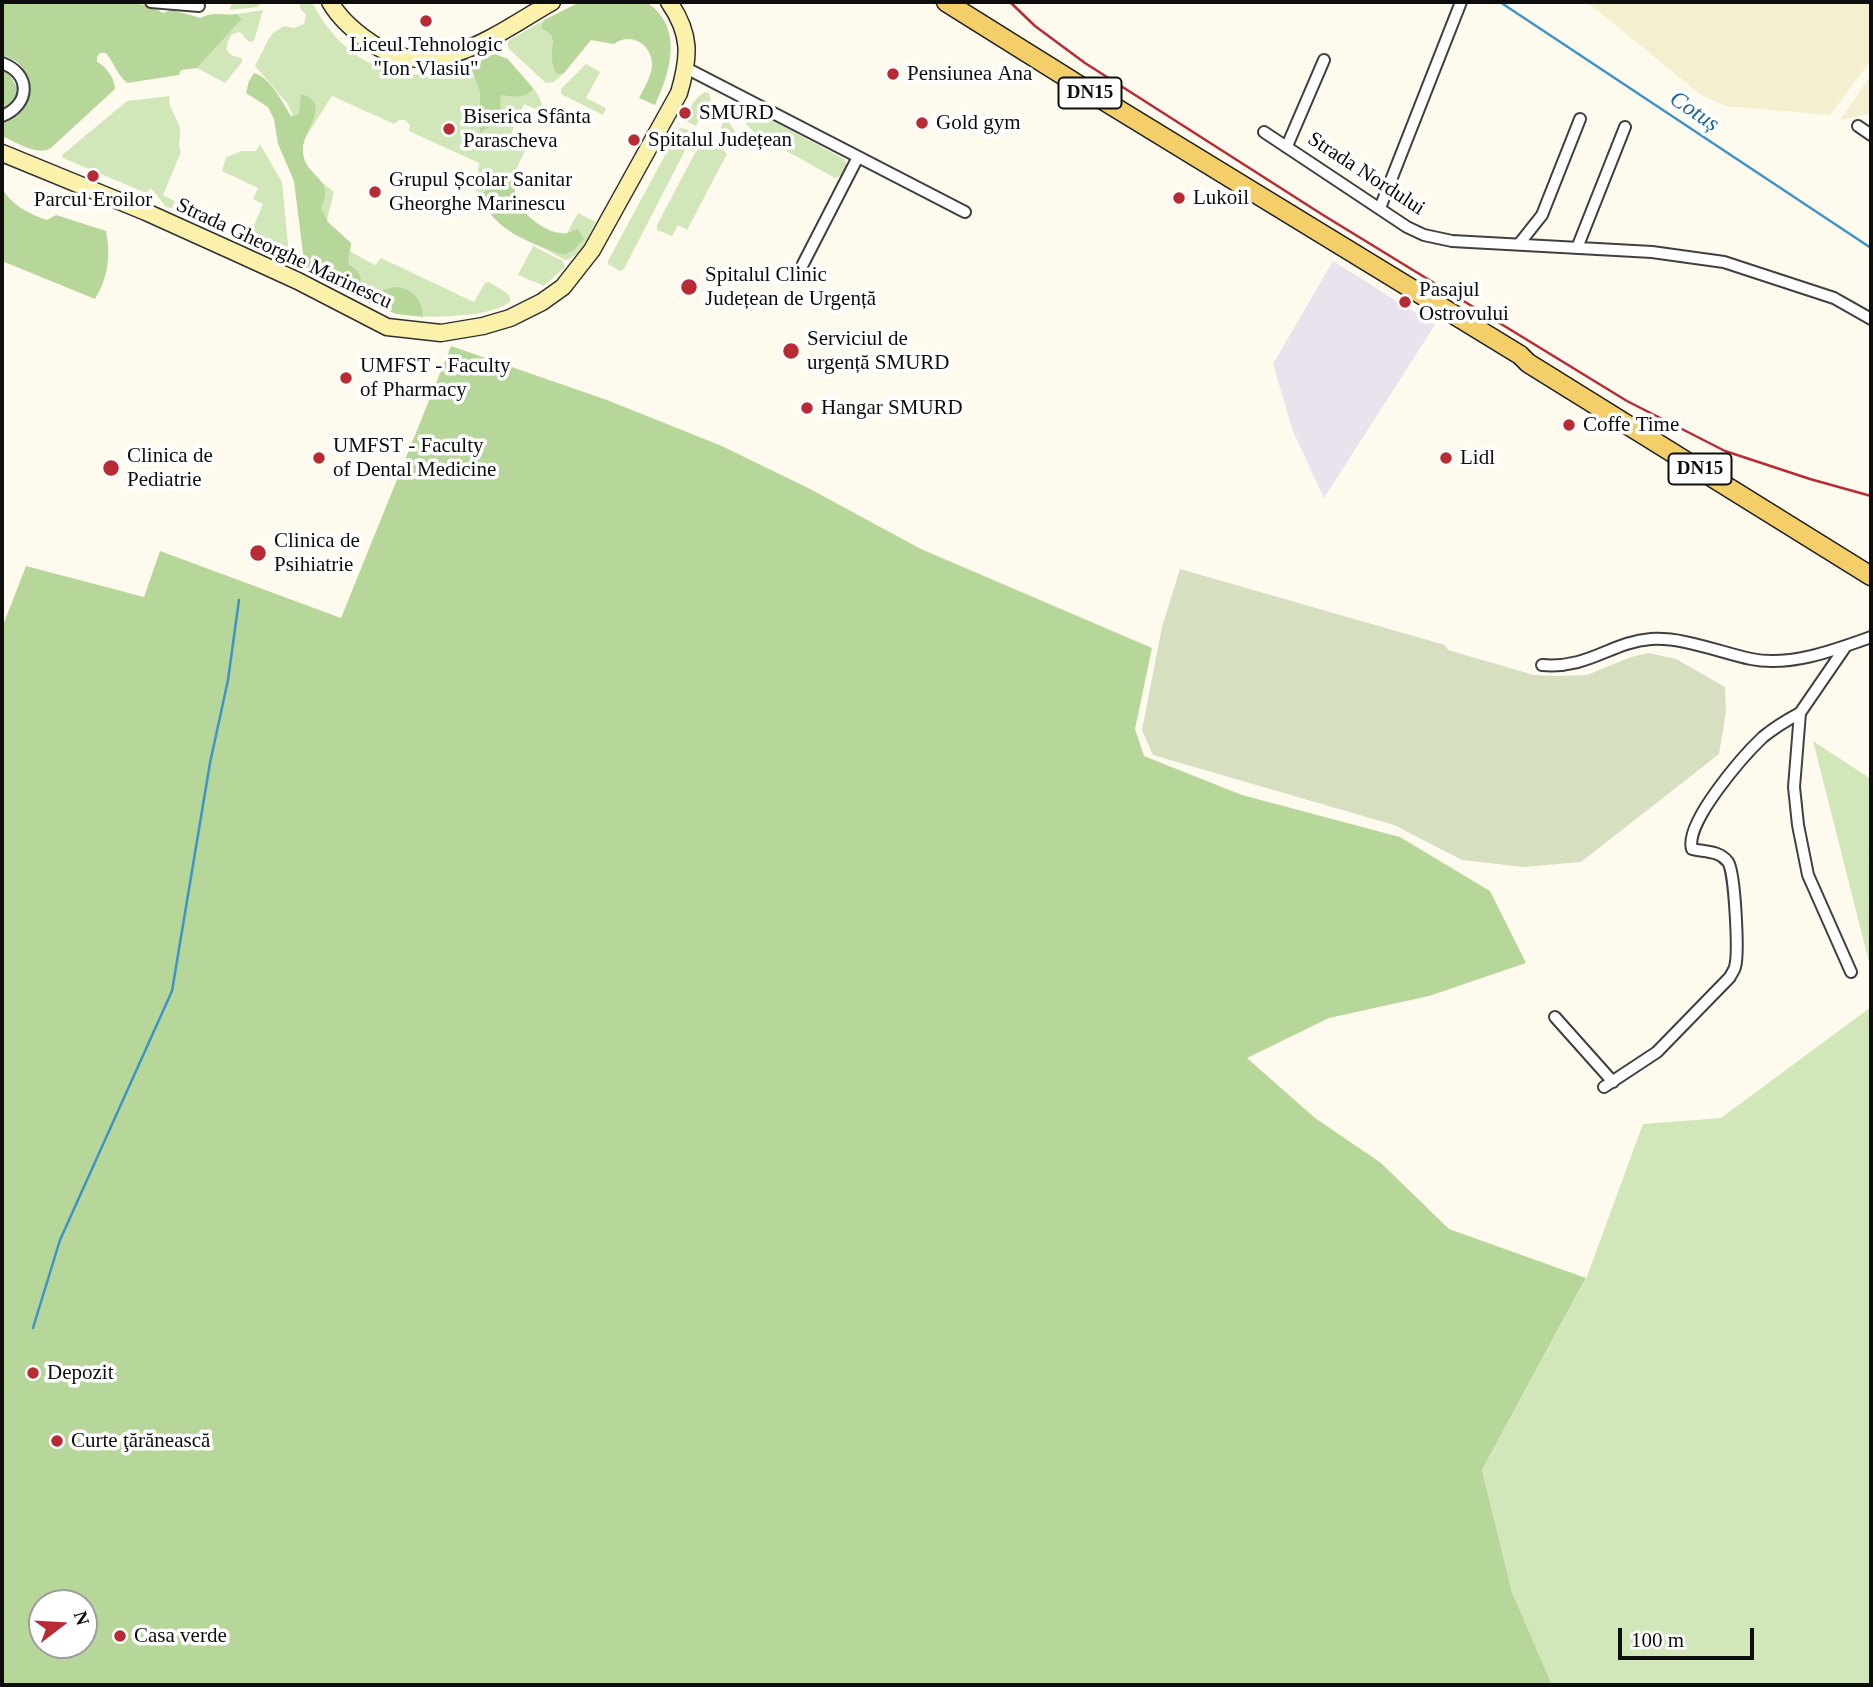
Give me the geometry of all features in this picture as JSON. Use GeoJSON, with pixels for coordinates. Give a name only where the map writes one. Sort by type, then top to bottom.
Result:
{"type":"FeatureCollection","features":[{"type":"Feature","properties":{"kind":"main road"},"geometry":{"type":"LineString","coordinates":[[330,2],[338,16],[361,37],[390,55],[434,60],[457,54],[552,2]]}},
{"type":"Feature","properties":{"kind":"main road","name":"Strada Gheorghe Marinescu"},"geometry":{"type":"LineString","coordinates":[[2,153],[298,281],[387,327],[430,333],[454,332],[483,326],[516,315],[553,295],[570,280],[593,250],[679,93],[686,68],[688,44],[681,20],[669,2]]}},
{"type":"Feature","properties":{"kind":"main road","name":"DN15"},"geometry":{"type":"LineString","coordinates":[[946,2],[1490,336],[1528,363],[1871,576]]}},
{"type":"Feature","properties":{"kind":"street"},"geometry":{"type":"LineString","coordinates":[[150,2],[199,6]]}},
{"type":"Feature","properties":{"kind":"street"},"geometry":{"type":"LineString","coordinates":[[1380,208],[1461,2]]}},
{"type":"Feature","properties":{"kind":"street"},"geometry":{"type":"LineString","coordinates":[[1287,146],[1324,60]]}},
{"type":"Feature","properties":{"kind":"street"},"geometry":{"type":"LineString","coordinates":[[2,63],[18,74],[24,85],[23,99],[12,112],[2,116]]}},
{"type":"Feature","properties":{"kind":"street"},"geometry":{"type":"LineString","coordinates":[[686,68],[965,212]]}},
{"type":"Feature","properties":{"kind":"street"},"geometry":{"type":"LineString","coordinates":[[1519,244],[1542,215],[1580,119]]}},
{"type":"Feature","properties":{"kind":"street"},"geometry":{"type":"LineString","coordinates":[[1858,126],[1871,135]]}},
{"type":"Feature","properties":{"kind":"street"},"geometry":{"type":"LineString","coordinates":[[1577,248],[1625,127]]}},
{"type":"Feature","properties":{"kind":"street","name":"Strada Nordului"},"geometry":{"type":"LineString","coordinates":[[1264,132],[1407,227],[1438,239],[1652,252],[1724,262],[1834,298],[1871,319]]}},
{"type":"Feature","properties":{"kind":"street"},"geometry":{"type":"LineString","coordinates":[[803,264],[858,157]]}},
{"type":"Feature","properties":{"kind":"street"},"geometry":{"type":"LineString","coordinates":[[1542,665],[1576,664],[1646,639],[1673,641],[1765,661],[1799,657],[1871,637]]}},
{"type":"Feature","properties":{"kind":"street"},"geometry":{"type":"LineString","coordinates":[[1555,1017],[1609,1084],[1657,1052],[1730,977],[1735,966],[1735,904],[1731,867],[1718,854],[1692,849],[1690,843],[1693,831],[1706,808],[1741,760],[1765,736],[1800,713],[1846,646]]}},
{"type":"Feature","properties":{"kind":"street"},"geometry":{"type":"LineString","coordinates":[[1800,713],[1794,787],[1808,875],[1852,972]]}},
{"type":"Feature","properties":{"kind":"shaded area"},"geometry":{"type":"Polygon","coordinates":[[[1587,2],[1871,2],[1871,60],[1830,115],[1725,106],[1701,95],[1587,2]]]}},
{"type":"Feature","properties":{"kind":"shaded area"},"geometry":{"type":"Polygon","coordinates":[[[1871,75],[1871,114],[1840,120],[1871,75]]]}},
{"type":"Feature","properties":{"kind":"shaded area"},"geometry":{"type":"Polygon","coordinates":[[[1333,261],[1435,325],[1324,498],[1293,431],[1273,364],[1333,261]]]}},
{"type":"Feature","properties":{"kind":"green space"},"geometry":{"type":"Polygon","coordinates":[[[2,2],[127,2],[151,6],[163,13],[172,10],[201,18],[214,14],[237,14],[242,19],[197,68],[181,70],[179,75],[127,83],[106,53],[100,53],[97,62],[109,73],[115,89],[52,147],[40,151],[2,136],[2,120],[19,111],[28,96],[29,87],[24,70],[15,61],[2,55],[2,2]]]}},
{"type":"Feature","properties":{"kind":"green space"},"geometry":{"type":"Polygon","coordinates":[[[233,2],[258,2],[259,7],[229,10],[233,2]]]}},
{"type":"Feature","properties":{"kind":"green space"},"geometry":{"type":"Polygon","coordinates":[[[299,2],[312,2],[328,27],[346,47],[367,62],[390,71],[441,73],[467,66],[494,54],[513,66],[533,88],[542,105],[540,111],[524,104],[509,139],[527,147],[515,173],[516,195],[528,215],[556,232],[567,233],[578,213],[596,222],[580,251],[565,260],[510,230],[493,217],[476,191],[479,163],[409,131],[410,125],[405,120],[394,124],[332,96],[298,149],[295,119],[287,103],[255,66],[273,33],[284,26],[294,28],[304,24],[306,14],[301,10],[299,2]]]}},
{"type":"Feature","properties":{"kind":"green space"},"geometry":{"type":"Polygon","coordinates":[[[580,2],[646,2],[658,12],[666,23],[671,50],[666,78],[655,105],[639,98],[652,66],[645,46],[634,40],[621,40],[614,44],[591,40],[564,73],[558,75],[552,57],[552,37],[541,27],[544,20],[580,2]]]}},
{"type":"Feature","properties":{"kind":"green space"},"geometry":{"type":"Polygon","coordinates":[[[263,10],[254,41],[249,42],[240,32],[232,34],[229,39],[227,50],[242,58],[242,62],[225,83],[197,68],[242,19],[237,14],[263,10]]]}},
{"type":"Feature","properties":{"kind":"green space"},"geometry":{"type":"Polygon","coordinates":[[[544,20],[541,27],[551,34],[558,75],[564,73],[554,82],[546,83],[508,48],[508,41],[544,20]]]}},
{"type":"Feature","properties":{"kind":"green space"},"geometry":{"type":"Polygon","coordinates":[[[494,54],[508,59],[533,89],[523,96],[502,95],[501,110],[495,112],[491,125],[480,133],[480,92],[472,69],[474,64],[494,54]]]}},
{"type":"Feature","properties":{"kind":"green space"},"geometry":{"type":"Polygon","coordinates":[[[586,64],[600,72],[586,98],[606,108],[603,115],[561,94],[561,89],[586,64]]]}},
{"type":"Feature","properties":{"kind":"green space"},"geometry":{"type":"Polygon","coordinates":[[[2,69],[9,74],[18,89],[16,100],[2,110],[2,69]]]}},
{"type":"Feature","properties":{"kind":"green space"},"geometry":{"type":"Polygon","coordinates":[[[254,73],[271,85],[291,116],[299,114],[301,94],[315,104],[314,118],[304,142],[304,159],[325,189],[321,208],[328,222],[351,243],[349,265],[357,271],[361,280],[359,288],[350,294],[305,268],[294,181],[278,144],[274,119],[268,107],[246,93],[254,73]]]}},
{"type":"Feature","properties":{"kind":"green space"},"geometry":{"type":"Polygon","coordinates":[[[705,92],[709,93],[711,100],[696,126],[686,121],[687,117],[695,100],[705,92]]]}},
{"type":"Feature","properties":{"kind":"green space"},"geometry":{"type":"Polygon","coordinates":[[[170,96],[170,105],[180,129],[181,152],[163,195],[175,201],[172,208],[166,207],[151,188],[146,193],[63,158],[62,155],[127,101],[170,96]]]}},
{"type":"Feature","properties":{"kind":"green space"},"geometry":{"type":"Polygon","coordinates":[[[736,101],[844,159],[848,169],[846,174],[835,178],[756,134],[741,116],[734,103],[736,101]]]}},
{"type":"Feature","properties":{"kind":"green space"},"geometry":{"type":"Polygon","coordinates":[[[726,117],[737,135],[729,140],[720,133],[726,117]]]}},
{"type":"Feature","properties":{"kind":"green space"},"geometry":{"type":"Polygon","coordinates":[[[679,129],[691,131],[693,135],[624,269],[620,271],[608,264],[608,261],[679,129]]]}},
{"type":"Feature","properties":{"kind":"green space"},"geometry":{"type":"Polygon","coordinates":[[[260,144],[282,182],[289,254],[284,256],[249,237],[263,204],[253,199],[258,188],[222,171],[226,157],[242,151],[256,151],[260,144]]]}},
{"type":"Feature","properties":{"kind":"green space"},"geometry":{"type":"Polygon","coordinates":[[[711,144],[723,149],[727,154],[687,230],[678,225],[672,236],[657,230],[657,225],[696,151],[711,144]]]}},
{"type":"Feature","properties":{"kind":"green space"},"geometry":{"type":"Polygon","coordinates":[[[515,174],[516,197],[523,210],[535,222],[556,233],[565,234],[578,229],[584,239],[573,251],[564,255],[539,246],[513,233],[492,216],[483,193],[494,184],[515,174]]]}},
{"type":"Feature","properties":{"kind":"green space"},"geometry":{"type":"Polygon","coordinates":[[[319,180],[334,192],[326,223],[351,252],[375,265],[381,258],[474,302],[485,283],[489,282],[507,293],[510,302],[475,314],[439,317],[398,313],[362,300],[305,268],[294,181],[319,180]]]}},
{"type":"Feature","properties":{"kind":"green space"},"geometry":{"type":"Polygon","coordinates":[[[2,187],[15,203],[41,218],[47,220],[56,215],[106,231],[107,267],[95,299],[2,261],[2,187]]]}},
{"type":"Feature","properties":{"kind":"green space"},"geometry":{"type":"Polygon","coordinates":[[[533,246],[563,261],[565,267],[544,286],[518,275],[533,246]]]}},
{"type":"Feature","properties":{"kind":"green space"},"geometry":{"type":"Polygon","coordinates":[[[394,287],[411,292],[415,296],[421,305],[423,317],[396,314],[366,302],[375,293],[394,287]]]}},
{"type":"Feature","properties":{"kind":"green space"},"geometry":{"type":"Polygon","coordinates":[[[451,346],[607,400],[722,446],[810,489],[921,549],[1152,648],[1135,729],[1144,756],[1242,795],[1400,837],[1490,891],[1526,963],[1429,996],[1329,1018],[1247,1058],[1315,1118],[1381,1163],[1449,1229],[1586,1278],[1482,1470],[1512,1592],[1552,1685],[2,1685],[2,628],[26,566],[144,597],[160,551],[341,618],[451,346]]]}},
{"type":"Feature","properties":{"kind":"green space"},"geometry":{"type":"Polygon","coordinates":[[[1180,569],[1445,645],[1448,650],[1534,675],[1587,675],[1631,657],[1649,653],[1676,659],[1725,687],[1726,712],[1719,754],[1581,862],[1523,867],[1462,860],[1394,825],[1153,755],[1142,730],[1162,627],[1180,569]]]}},
{"type":"Feature","properties":{"kind":"green space"},"geometry":{"type":"Polygon","coordinates":[[[1813,741],[1871,779],[1871,970],[1813,741]]]}},
{"type":"Feature","properties":{"kind":"green space"},"geometry":{"type":"Polygon","coordinates":[[[1871,1007],[1871,1685],[1552,1685],[1512,1592],[1482,1470],[1586,1279],[1643,1124],[1721,1118],[1871,1007]]]}},
{"type":"Feature","properties":{"kind":"waterway","name":"Cotuș"},"geometry":{"type":"LineString","coordinates":[[1500,2],[1871,248]]}},
{"type":"Feature","properties":{"kind":"waterway"},"geometry":{"type":"LineString","coordinates":[[33,1328],[60,1240],[172,991],[210,763],[228,680],[239,600]]}},
{"type":"Feature","properties":{"kind":"railway"},"geometry":{"type":"LineString","coordinates":[[1010,2],[1035,26],[1085,63],[1323,215],[1627,401],[1725,451],[1871,496]]}},
{"type":"Feature","properties":{"kind":"place","name":"Liceul Tehnologic \"Ion Vlasiu\""},"geometry":{"type":"Point","coordinates":[426,21]}},
{"type":"Feature","properties":{"kind":"place","name":"Pensiunea Ana"},"geometry":{"type":"Point","coordinates":[893,74]}},
{"type":"Feature","properties":{"kind":"place","name":"SMURD"},"geometry":{"type":"Point","coordinates":[685,113]}},
{"type":"Feature","properties":{"kind":"place","name":"Gold gym"},"geometry":{"type":"Point","coordinates":[922,123]}},
{"type":"Feature","properties":{"kind":"place","name":"Biserica Sfânta Parascheva"},"geometry":{"type":"Point","coordinates":[449,129]}},
{"type":"Feature","properties":{"kind":"place","name":"Spitalul Județean"},"geometry":{"type":"Point","coordinates":[634,140]}},
{"type":"Feature","properties":{"kind":"place","name":"Parcul Eroilor"},"geometry":{"type":"Point","coordinates":[93,176]}},
{"type":"Feature","properties":{"kind":"place","name":"Grupul Școlar Sanitar Gheorghe Marinescu"},"geometry":{"type":"Point","coordinates":[375,192]}},
{"type":"Feature","properties":{"kind":"place","name":"Lukoil"},"geometry":{"type":"Point","coordinates":[1179,198]}},
{"type":"Feature","properties":{"kind":"place","name":"Spitalul Clinic Județean de Urgență"},"geometry":{"type":"Point","coordinates":[689,287]}},
{"type":"Feature","properties":{"kind":"place","name":"Pasajul Ostrovului"},"geometry":{"type":"Point","coordinates":[1405,302]}},
{"type":"Feature","properties":{"kind":"place","name":"Serviciul de urgență SMURD"},"geometry":{"type":"Point","coordinates":[791,351]}},
{"type":"Feature","properties":{"kind":"place","name":"UMFST - Faculty of Pharmacy"},"geometry":{"type":"Point","coordinates":[346,378]}},
{"type":"Feature","properties":{"kind":"place","name":"Hangar SMURD"},"geometry":{"type":"Point","coordinates":[807,408]}},
{"type":"Feature","properties":{"kind":"place","name":"Coffe Time"},"geometry":{"type":"Point","coordinates":[1569,425]}},
{"type":"Feature","properties":{"kind":"place","name":"UMFST - Faculty of Dental Medicine"},"geometry":{"type":"Point","coordinates":[319,458]}},
{"type":"Feature","properties":{"kind":"place","name":"Lidl"},"geometry":{"type":"Point","coordinates":[1446,458]}},
{"type":"Feature","properties":{"kind":"place","name":"Clinica de Pediatrie"},"geometry":{"type":"Point","coordinates":[111,468]}},
{"type":"Feature","properties":{"kind":"place","name":"Clinica de Psihiatrie"},"geometry":{"type":"Point","coordinates":[258,553]}},
{"type":"Feature","properties":{"kind":"place","name":"Depozit"},"geometry":{"type":"Point","coordinates":[33,1373]}},
{"type":"Feature","properties":{"kind":"place","name":"Curte ţărănească"},"geometry":{"type":"Point","coordinates":[57,1441]}},
{"type":"Feature","properties":{"kind":"place","name":"Casa verde"},"geometry":{"type":"Point","coordinates":[120,1636]}}]}
